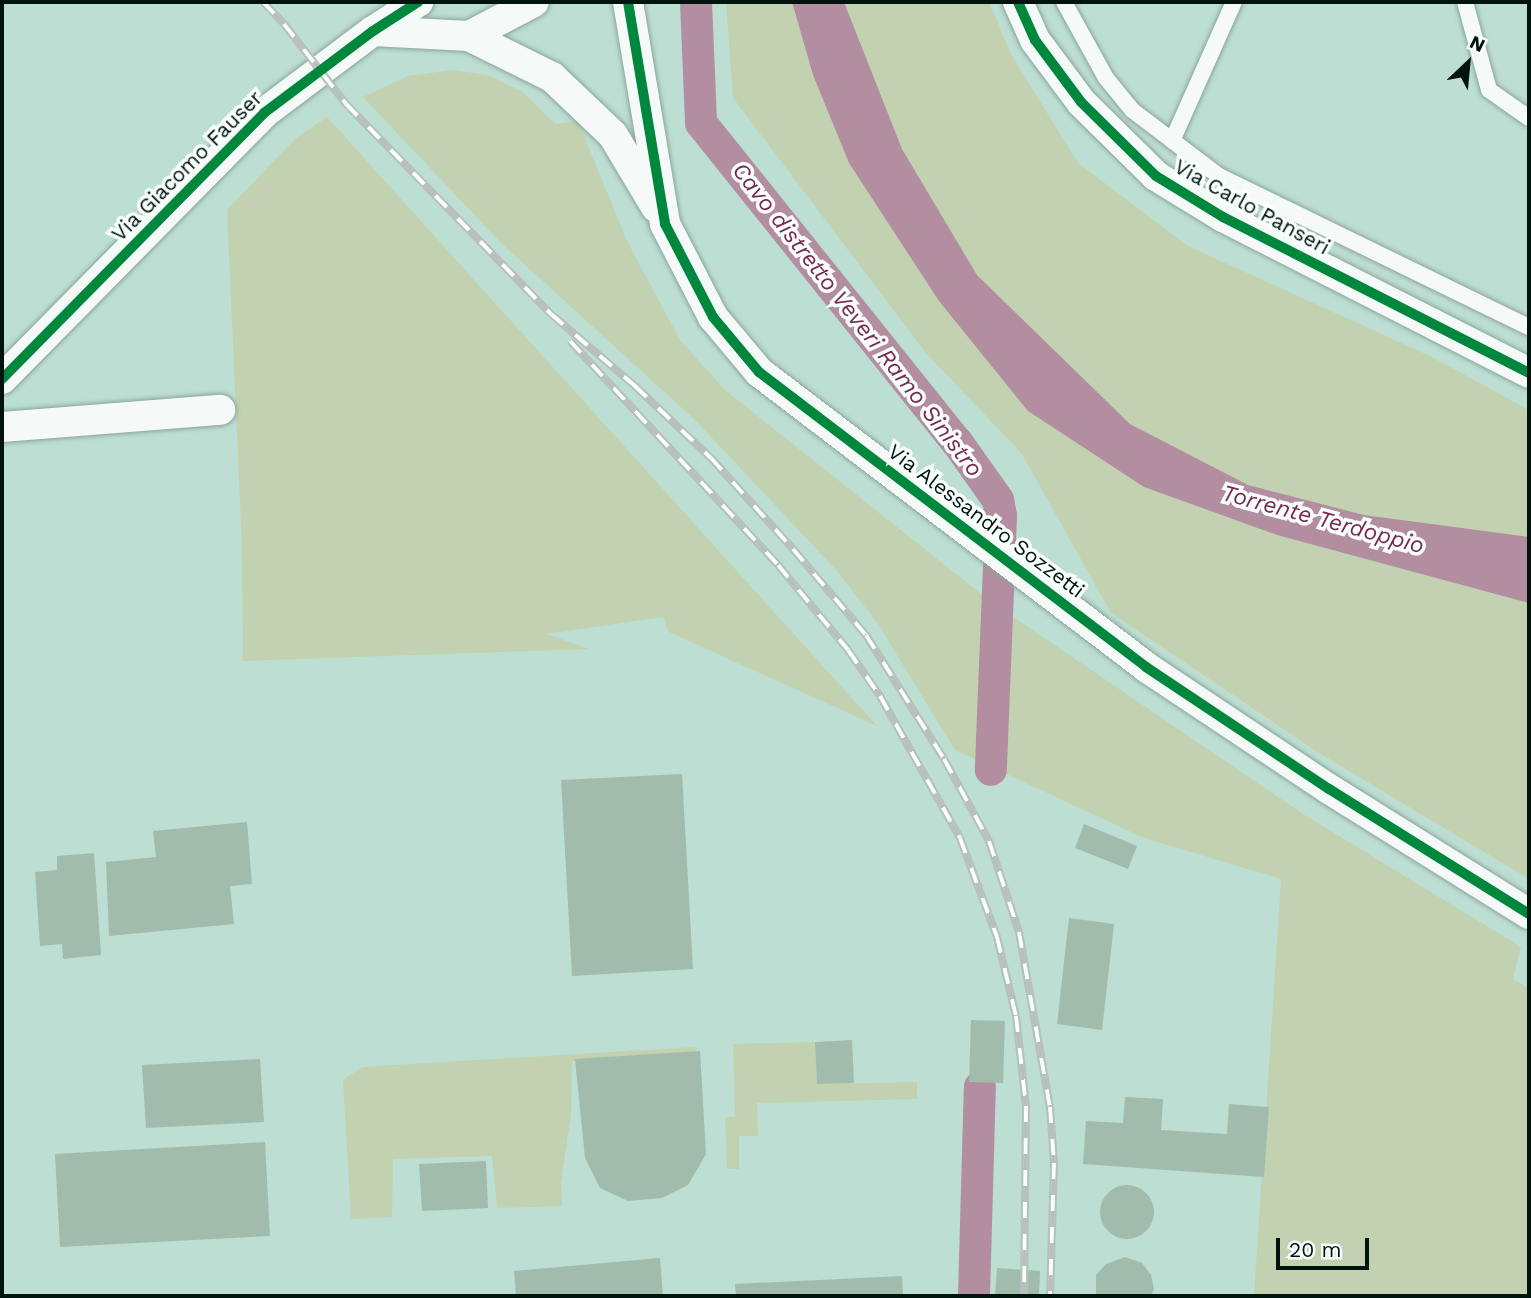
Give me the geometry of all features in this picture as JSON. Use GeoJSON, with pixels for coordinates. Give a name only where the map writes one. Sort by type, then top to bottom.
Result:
{"type":"FeatureCollection","features":[{"type":"Feature","properties":{"kind":"street","name":"Via Giacomo Fauser"},"geometry":{"type":"LineString","coordinates":[[2,379],[264,113],[373,31],[418,2]]}},
{"type":"Feature","properties":{"kind":"street"},"geometry":{"type":"LineString","coordinates":[[469,36],[534,2]]}},
{"type":"Feature","properties":{"kind":"street","name":"Via Alessandro Sozzetti"},"geometry":{"type":"LineString","coordinates":[[628,2],[665,223],[713,317],[759,372],[1146,667],[1329,789],[1529,914]]}},
{"type":"Feature","properties":{"kind":"street","name":"Via Carlo Panseri"},"geometry":{"type":"LineString","coordinates":[[1018,2],[1035,40],[1081,102],[1156,176],[1223,217],[1529,373]]}},
{"type":"Feature","properties":{"kind":"street"},"geometry":{"type":"LineString","coordinates":[[373,31],[469,36],[552,77],[613,135],[665,223]]}},
{"type":"Feature","properties":{"kind":"street"},"geometry":{"type":"LineString","coordinates":[[2,427],[220,410]]}},
{"type":"Feature","properties":{"kind":"lane","name":"Via Carlo Panseri"},"geometry":{"type":"LineString","coordinates":[[1064,2],[1106,78],[1132,110],[1219,176],[1529,327]]}},
{"type":"Feature","properties":{"kind":"lane"},"geometry":{"type":"LineString","coordinates":[[1172,141],[1234,2]]}},
{"type":"Feature","properties":{"kind":"lane"},"geometry":{"type":"LineString","coordinates":[[1465,2],[1467,18],[1489,90],[1529,118]]}},
{"type":"Feature","properties":{"kind":"green space"},"geometry":{"type":"Polygon","coordinates":[[[726,2],[792,2],[813,75],[1144,487],[1277,535],[1529,603],[1529,879],[1319,753],[1111,613],[1022,454],[926,353],[733,98],[726,2]]]}},
{"type":"Feature","properties":{"kind":"green space"},"geometry":{"type":"Polygon","coordinates":[[[844,2],[989,2],[1011,54],[1078,163],[1188,246],[1430,356],[1529,410],[1529,537],[1364,515],[1248,485],[1130,424],[977,275],[902,149],[844,2]]]}},
{"type":"Feature","properties":{"kind":"green space"},"geometry":{"type":"Polygon","coordinates":[[[452,70],[488,75],[523,92],[555,124],[578,121],[627,241],[680,340],[725,390],[990,601],[1303,814],[1521,947],[1513,979],[1529,988],[1529,1296],[1254,1296],[1281,879],[1144,838],[955,750],[878,624],[838,572],[695,420],[500,242],[363,97],[408,76],[452,70]]]}},
{"type":"Feature","properties":{"kind":"green space"},"geometry":{"type":"Polygon","coordinates":[[[327,117],[877,726],[669,632],[663,617],[547,634],[589,649],[243,661],[242,548],[227,210],[296,138],[327,117]]]}},
{"type":"Feature","properties":{"kind":"green space"},"geometry":{"type":"Polygon","coordinates":[[[815,1042],[817,1084],[917,1082],[917,1099],[757,1103],[758,1136],[739,1136],[739,1169],[727,1169],[725,1117],[735,1117],[733,1044],[815,1042]]]}},
{"type":"Feature","properties":{"kind":"green space"},"geometry":{"type":"Polygon","coordinates":[[[695,1047],[697,1053],[572,1061],[571,1114],[561,1183],[562,1206],[497,1208],[492,1156],[393,1159],[392,1217],[351,1219],[343,1080],[362,1067],[695,1047]]]}},
{"type":"Feature","properties":{"kind":"water","name":"Torrente Terdoppio"},"geometry":{"type":"Polygon","coordinates":[[[792,2],[844,2],[902,149],[977,275],[1130,424],[1248,485],[1364,515],[1529,537],[1529,603],[1277,535],[1144,487],[1028,411],[939,301],[849,163],[813,75],[792,2]]]}},
{"type":"Feature","properties":{"kind":"building"},"geometry":{"type":"Polygon","coordinates":[[[682,774],[693,969],[572,976],[561,780],[682,774]]]}},
{"type":"Feature","properties":{"kind":"building"},"geometry":{"type":"Polygon","coordinates":[[[247,822],[252,884],[230,886],[234,924],[109,936],[106,862],[156,857],[153,831],[247,822]]]}},
{"type":"Feature","properties":{"kind":"building"},"geometry":{"type":"Polygon","coordinates":[[[1084,824],[1137,846],[1128,869],[1075,848],[1084,824]]]}},
{"type":"Feature","properties":{"kind":"building"},"geometry":{"type":"Polygon","coordinates":[[[94,853],[101,955],[63,959],[62,944],[40,946],[35,872],[57,870],[57,856],[94,853]]]}},
{"type":"Feature","properties":{"kind":"building"},"geometry":{"type":"Polygon","coordinates":[[[1069,918],[1114,924],[1102,1030],[1057,1024],[1069,918]]]}},
{"type":"Feature","properties":{"kind":"building"},"geometry":{"type":"Polygon","coordinates":[[[971,1020],[1005,1021],[1003,1083],[969,1082],[971,1020]]]}},
{"type":"Feature","properties":{"kind":"building"},"geometry":{"type":"Polygon","coordinates":[[[852,1040],[854,1083],[817,1084],[815,1042],[852,1040]]]}},
{"type":"Feature","properties":{"kind":"building"},"geometry":{"type":"Polygon","coordinates":[[[700,1051],[706,1154],[688,1185],[662,1198],[628,1201],[600,1188],[585,1158],[575,1059],[700,1051]]]}},
{"type":"Feature","properties":{"kind":"building"},"geometry":{"type":"Polygon","coordinates":[[[260,1059],[264,1122],[146,1128],[142,1065],[260,1059]]]}},
{"type":"Feature","properties":{"kind":"building"},"geometry":{"type":"Polygon","coordinates":[[[1125,1097],[1163,1099],[1161,1130],[1227,1134],[1229,1104],[1269,1107],[1264,1177],[1083,1164],[1086,1121],[1123,1123],[1125,1097]]]}},
{"type":"Feature","properties":{"kind":"building"},"geometry":{"type":"Polygon","coordinates":[[[265,1142],[270,1236],[60,1247],[55,1154],[265,1142]]]}},
{"type":"Feature","properties":{"kind":"building"},"geometry":{"type":"Polygon","coordinates":[[[486,1161],[488,1208],[422,1211],[419,1164],[486,1161]]]}},
{"type":"Feature","properties":{"kind":"building"},"geometry":{"type":"Polygon","coordinates":[[[1127,1185],[1146,1193],[1154,1212],[1146,1231],[1127,1239],[1108,1231],[1100,1212],[1108,1193],[1127,1185]]]}},
{"type":"Feature","properties":{"kind":"building"},"geometry":{"type":"Polygon","coordinates":[[[1125,1257],[1142,1263],[1151,1275],[1154,1289],[1151,1296],[1096,1296],[1096,1275],[1106,1264],[1125,1257]]]}},
{"type":"Feature","properties":{"kind":"building"},"geometry":{"type":"Polygon","coordinates":[[[660,1258],[663,1296],[516,1296],[514,1271],[660,1258]]]}},
{"type":"Feature","properties":{"kind":"building"},"geometry":{"type":"Polygon","coordinates":[[[997,1268],[1040,1271],[1039,1296],[995,1296],[997,1268]]]}},
{"type":"Feature","properties":{"kind":"building"},"geometry":{"type":"Polygon","coordinates":[[[902,1276],[903,1296],[736,1296],[735,1284],[902,1276]]]}},
{"type":"Feature","properties":{"kind":"waterway","name":"Cavo distretto Veveri Ramo Sinistro"},"geometry":{"type":"LineString","coordinates":[[696,2],[701,123],[957,442],[998,500],[1001,516],[991,770]]}},
{"type":"Feature","properties":{"kind":"waterway","name":"Cavo distretto Veveri Ramo Sinistro"},"geometry":{"type":"LineString","coordinates":[[974,1296],[980,1087]]}},
{"type":"Feature","properties":{"kind":"railway"},"geometry":{"type":"LineString","coordinates":[[263,2],[284,24],[346,104],[551,314],[635,386],[711,458],[793,549],[866,635],[944,759],[989,841],[1019,932],[1050,1107],[1054,1163],[1050,1296]]}},
{"type":"Feature","properties":{"kind":"railway"},"geometry":{"type":"LineString","coordinates":[[570,341],[778,565],[848,650],[880,696],[960,838],[997,937],[1016,1016],[1026,1106],[1024,1296]]}},
{"type":"Feature","properties":{"kind":"cycle path"},"geometry":{"type":"LineString","coordinates":[[2,379],[264,113],[373,31],[418,2]]}},
{"type":"Feature","properties":{"kind":"cycle path"},"geometry":{"type":"LineString","coordinates":[[628,2],[665,224],[713,317],[759,372],[1146,667],[1329,789],[1529,914]]}},
{"type":"Feature","properties":{"kind":"cycle path"},"geometry":{"type":"LineString","coordinates":[[1018,2],[1035,40],[1081,102],[1156,176],[1223,217],[1529,373]]}}]}
